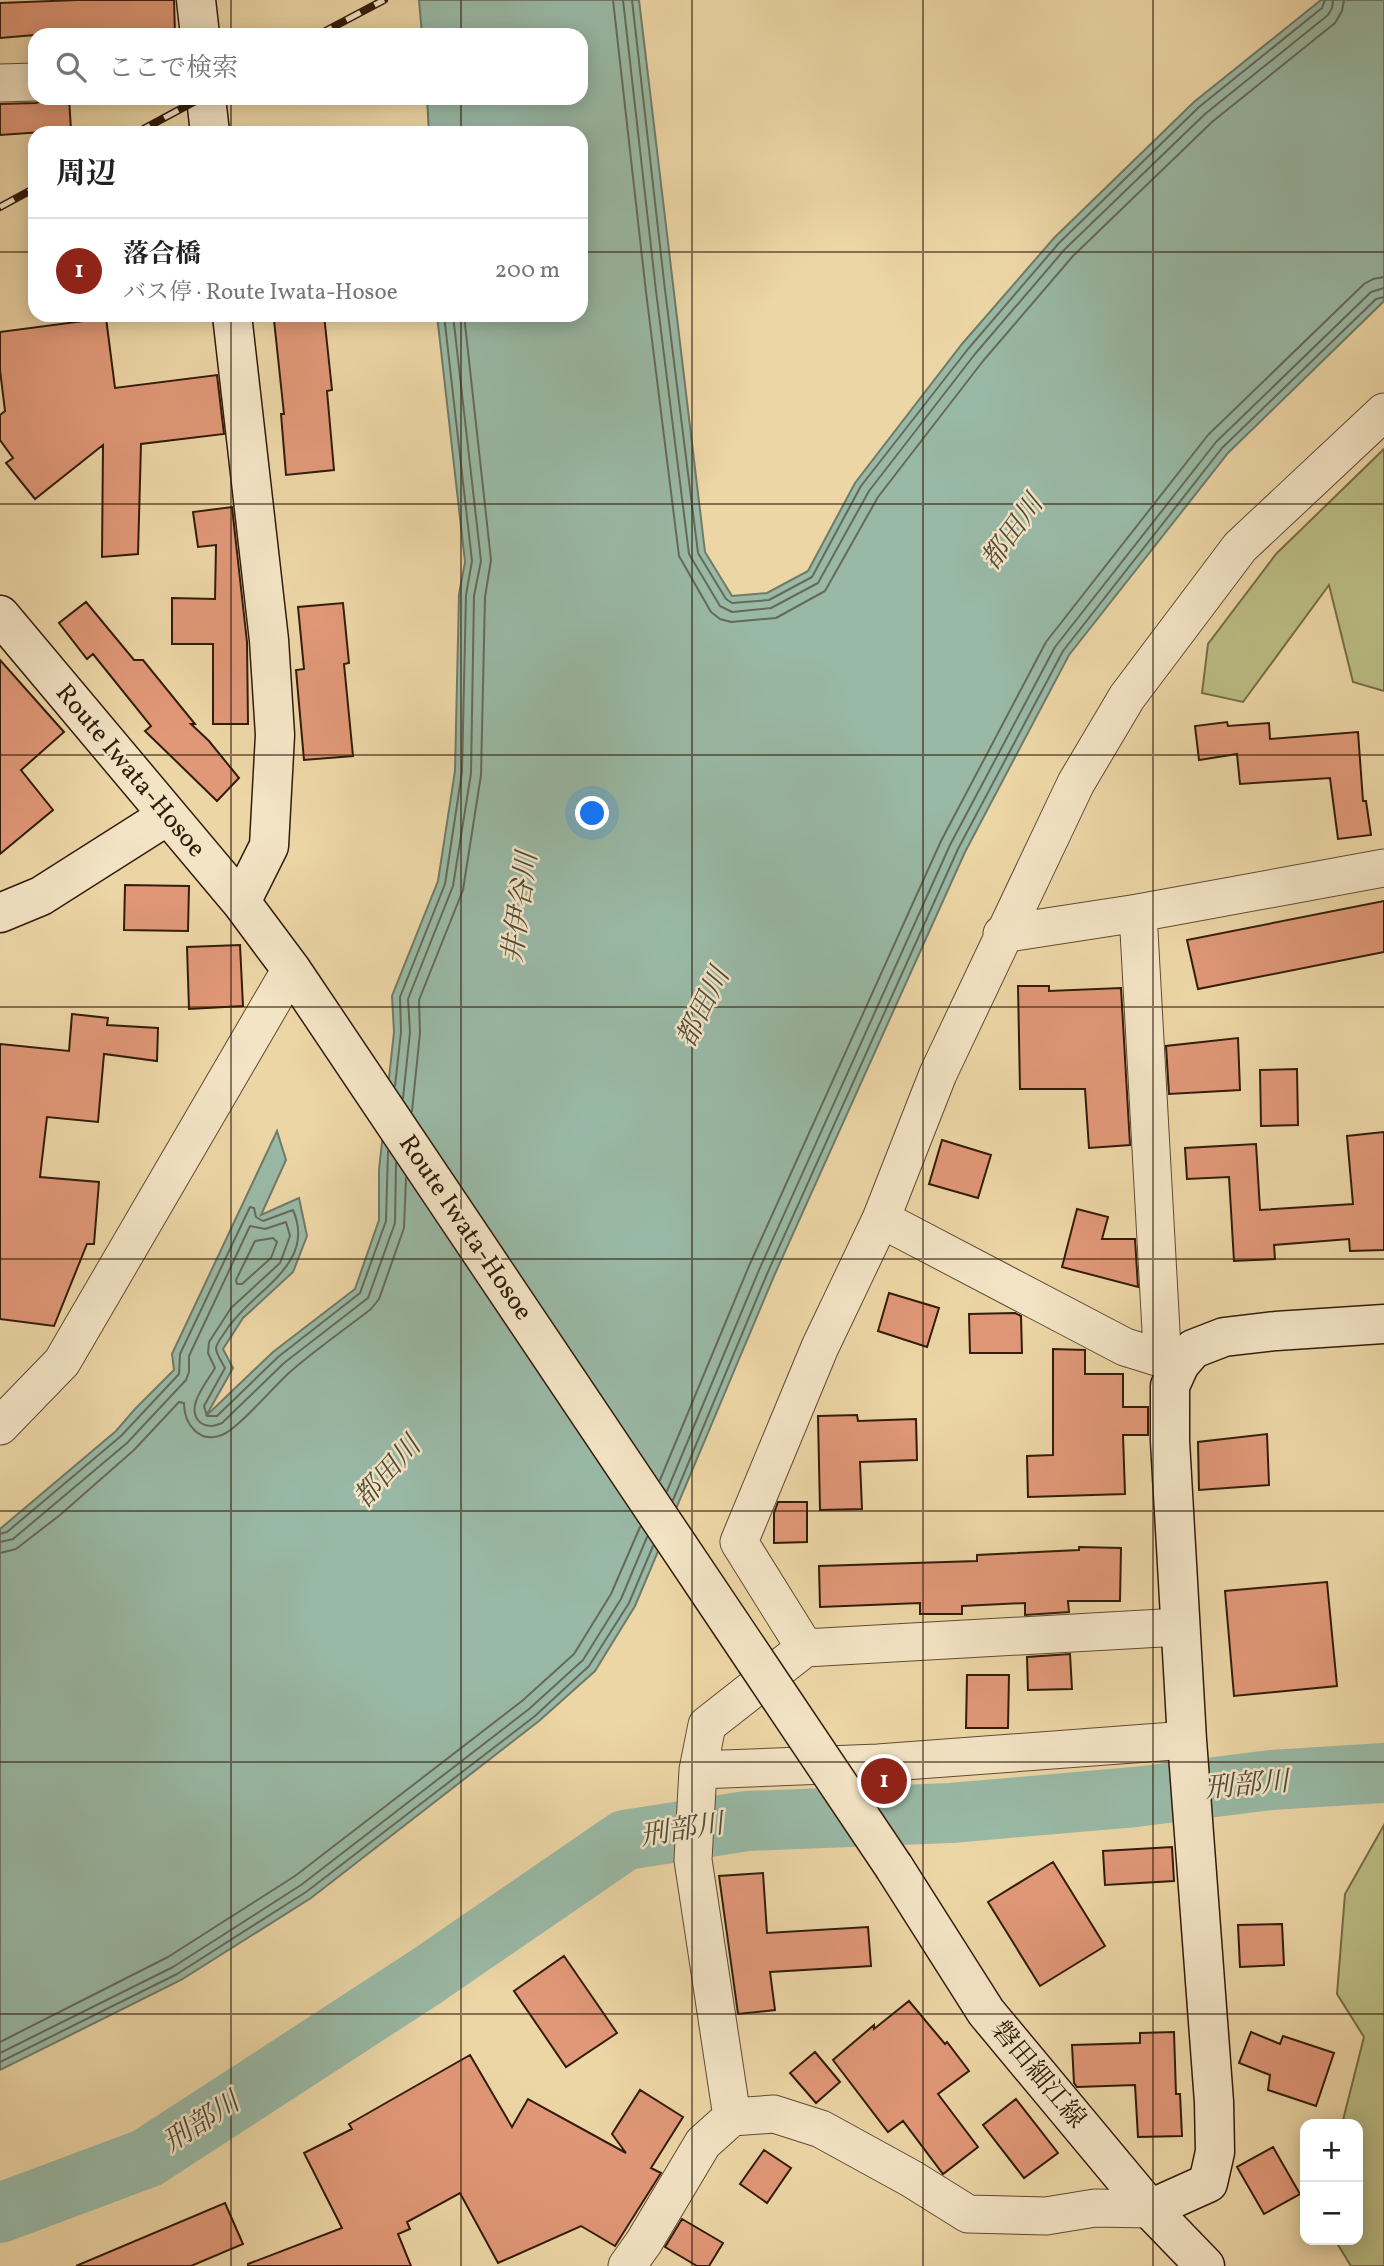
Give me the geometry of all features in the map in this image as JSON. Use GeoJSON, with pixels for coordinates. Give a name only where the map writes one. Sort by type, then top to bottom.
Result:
{"type":"FeatureCollection","features":[{"type":"Feature","properties":{"kind":"main road"},"geometry":{"type":"LineString","coordinates":[[197,0],[199,28]]}},
{"type":"Feature","properties":{"kind":"main road"},"geometry":{"type":"LineString","coordinates":[[207,105],[210,126]]}},
{"type":"Feature","properties":{"kind":"main road"},"geometry":{"type":"LineString","coordinates":[[233,322],[269,640],[275,735],[269,846],[241,902]]}},
{"type":"Feature","properties":{"kind":"main road","name":"Route Iwata-Hosoe"},"geometry":{"type":"LineString","coordinates":[[0,615],[241,902],[298,980],[894,1867]]}},
{"type":"Feature","properties":{"kind":"main road"},"geometry":{"type":"LineString","coordinates":[[0,913],[41,896],[167,816]]}},
{"type":"Feature","properties":{"kind":"main road"},"geometry":{"type":"LineString","coordinates":[[1150,2209],[1209,2183],[1215,2152],[1214,2102],[1186,1740],[1170,1441],[1170,1386],[1180,1364],[1194,1349],[1224,1337],[1384,1324]]}},
{"type":"Feature","properties":{"kind":"main road","name":"磐田細江線"},"geometry":{"type":"LineString","coordinates":[[894,1867],[986,2012],[1150,2209],[1205,2266]]}},
{"type":"Feature","properties":{"kind":"street"},"geometry":{"type":"LineString","coordinates":[[0,83],[28,82]]}},
{"type":"Feature","properties":{"kind":"street"},"geometry":{"type":"LineString","coordinates":[[806,1648],[739,1542],[820,1347],[881,1219],[938,1074],[1002,934],[1076,783],[1127,697],[1240,547],[1384,412]]}},
{"type":"Feature","properties":{"kind":"street"},"geometry":{"type":"LineString","coordinates":[[1002,934],[1138,913],[1384,868]]}},
{"type":"Feature","properties":{"kind":"street"},"geometry":{"type":"LineString","coordinates":[[1138,913],[1162,1349],[1180,1364]]}},
{"type":"Feature","properties":{"kind":"street"},"geometry":{"type":"LineString","coordinates":[[0,1426],[62,1362],[298,980]]}},
{"type":"Feature","properties":{"kind":"street"},"geometry":{"type":"LineString","coordinates":[[881,1219],[1125,1347],[1180,1364]]}},
{"type":"Feature","properties":{"kind":"street"},"geometry":{"type":"LineString","coordinates":[[732,2117],[693,1860],[698,1778],[707,1725],[806,1648],[1180,1627]]}},
{"type":"Feature","properties":{"kind":"street"},"geometry":{"type":"LineString","coordinates":[[698,1778],[1186,1740]]}},
{"type":"Feature","properties":{"kind":"street"},"geometry":{"type":"LineString","coordinates":[[627,2266],[703,2143],[732,2117],[774,2113],[821,2129],[912,2179],[968,2214],[1046,2217],[1095,2208],[1150,2209]]}},
{"type":"Feature","properties":{"kind":"green space"},"geometry":{"type":"Polygon","coordinates":[[[1384,449],[1384,691],[1353,682],[1329,585],[1243,702],[1202,693],[1208,644],[1276,554],[1384,449]]]}},
{"type":"Feature","properties":{"kind":"green space"},"geometry":{"type":"Polygon","coordinates":[[[1384,1825],[1384,2266],[1351,2266],[1338,2245],[1363,2245],[1363,2119],[1343,2119],[1364,2037],[1337,1994],[1345,1894],[1384,1825]]]}},
{"type":"Feature","properties":{"kind":"water"},"geometry":{"type":"Polygon","coordinates":[[[419,0],[639,0],[705,552],[732,596],[767,593],[808,571],[855,483],[962,344],[1054,238],[1194,102],[1321,0],[1384,0],[1384,301],[1228,453],[1069,655],[965,852],[774,1276],[635,1606],[595,1671],[539,1721],[311,1898],[181,1980],[0,2070],[0,1529],[116,1431],[174,1370],[172,1354],[277,1131],[286,1160],[261,1215],[299,1198],[307,1236],[293,1272],[243,1318],[223,1349],[233,1368],[206,1416],[273,1352],[355,1289],[379,1220],[379,1170],[394,1032],[392,996],[438,881],[455,771],[459,594],[465,562],[438,322],[588,322],[588,126],[429,126],[427,105],[588,105],[588,28],[421,28],[419,0]]]}},
{"type":"Feature","properties":{"kind":"building"},"geometry":{"type":"Polygon","coordinates":[[[174,0],[175,28],[28,28],[28,36],[0,38],[0,3],[174,0]]]}},
{"type":"Feature","properties":{"kind":"building"},"geometry":{"type":"Polygon","coordinates":[[[0,104],[69,105],[71,126],[28,126],[28,133],[0,135],[0,104]]]}},
{"type":"Feature","properties":{"kind":"building"},"geometry":{"type":"Polygon","coordinates":[[[76,322],[107,322],[115,388],[217,375],[224,434],[141,444],[138,554],[102,557],[103,445],[35,499],[6,463],[13,458],[0,440],[0,415],[5,411],[0,370],[0,332],[76,322]]]}},
{"type":"Feature","properties":{"kind":"building"},"geometry":{"type":"Polygon","coordinates":[[[274,322],[325,322],[332,390],[327,391],[334,470],[286,475],[281,414],[284,414],[274,322]]]}},
{"type":"Feature","properties":{"kind":"building"},"geometry":{"type":"Polygon","coordinates":[[[232,507],[247,642],[248,724],[213,724],[213,644],[172,644],[172,598],[215,599],[216,545],[198,547],[193,512],[232,507]]]}},
{"type":"Feature","properties":{"kind":"building"},"geometry":{"type":"Polygon","coordinates":[[[86,602],[134,660],[143,660],[195,724],[191,724],[209,741],[239,778],[217,801],[145,731],[151,726],[93,654],[87,659],[59,623],[86,602]]]}},
{"type":"Feature","properties":{"kind":"building"},"geometry":{"type":"Polygon","coordinates":[[[343,603],[349,663],[344,664],[353,756],[304,760],[296,670],[304,669],[298,607],[343,603]]]}},
{"type":"Feature","properties":{"kind":"building"},"geometry":{"type":"Polygon","coordinates":[[[0,660],[64,732],[21,770],[53,810],[0,854],[0,660]]]}},
{"type":"Feature","properties":{"kind":"building"},"geometry":{"type":"Polygon","coordinates":[[[1227,722],[1228,726],[1269,723],[1270,739],[1358,732],[1363,801],[1366,801],[1371,835],[1338,839],[1330,778],[1240,784],[1237,754],[1199,760],[1195,726],[1227,722]]]}},
{"type":"Feature","properties":{"kind":"building"},"geometry":{"type":"Polygon","coordinates":[[[125,885],[189,886],[188,931],[124,930],[125,885]]]}},
{"type":"Feature","properties":{"kind":"building"},"geometry":{"type":"Polygon","coordinates":[[[1384,901],[1384,952],[1198,989],[1187,940],[1384,901]]]}},
{"type":"Feature","properties":{"kind":"building"},"geometry":{"type":"Polygon","coordinates":[[[240,945],[243,1006],[189,1009],[187,947],[240,945]]]}},
{"type":"Feature","properties":{"kind":"building"},"geometry":{"type":"Polygon","coordinates":[[[1018,986],[1049,986],[1049,991],[1121,988],[1130,1145],[1089,1148],[1085,1089],[1020,1089],[1018,986]]]}},
{"type":"Feature","properties":{"kind":"building"},"geometry":{"type":"Polygon","coordinates":[[[72,1014],[108,1018],[107,1025],[158,1028],[157,1061],[104,1054],[98,1122],[47,1117],[40,1177],[99,1182],[94,1244],[87,1244],[54,1326],[0,1319],[0,1044],[69,1051],[72,1014]]]}},
{"type":"Feature","properties":{"kind":"building"},"geometry":{"type":"Polygon","coordinates":[[[1238,1038],[1240,1090],[1169,1094],[1166,1046],[1238,1038]]]}},
{"type":"Feature","properties":{"kind":"building"},"geometry":{"type":"Polygon","coordinates":[[[1297,1069],[1298,1125],[1261,1126],[1260,1070],[1297,1069]]]}},
{"type":"Feature","properties":{"kind":"building"},"geometry":{"type":"Polygon","coordinates":[[[1384,1132],[1384,1250],[1350,1251],[1349,1239],[1274,1245],[1275,1259],[1234,1261],[1229,1177],[1187,1179],[1185,1148],[1256,1144],[1260,1210],[1353,1204],[1347,1136],[1384,1132]]]}},
{"type":"Feature","properties":{"kind":"building"},"geometry":{"type":"Polygon","coordinates":[[[942,1140],[991,1155],[978,1198],[929,1184],[942,1140]]]}},
{"type":"Feature","properties":{"kind":"building"},"geometry":{"type":"Polygon","coordinates":[[[1077,1209],[1108,1217],[1102,1239],[1135,1239],[1138,1287],[1062,1267],[1077,1209]]]}},
{"type":"Feature","properties":{"kind":"building"},"geometry":{"type":"Polygon","coordinates":[[[889,1293],[939,1308],[927,1347],[878,1331],[889,1293]]]}},
{"type":"Feature","properties":{"kind":"building"},"geometry":{"type":"Polygon","coordinates":[[[1015,1313],[1021,1316],[1022,1353],[970,1353],[969,1314],[1015,1313]]]}},
{"type":"Feature","properties":{"kind":"building"},"geometry":{"type":"Polygon","coordinates":[[[1053,1349],[1085,1350],[1085,1374],[1123,1374],[1123,1407],[1148,1407],[1148,1435],[1123,1435],[1125,1494],[1028,1497],[1027,1456],[1053,1455],[1053,1349]]]}},
{"type":"Feature","properties":{"kind":"building"},"geometry":{"type":"Polygon","coordinates":[[[857,1415],[858,1421],[916,1419],[917,1460],[860,1462],[862,1509],[820,1510],[818,1416],[857,1415]]]}},
{"type":"Feature","properties":{"kind":"building"},"geometry":{"type":"Polygon","coordinates":[[[1267,1434],[1269,1485],[1199,1490],[1198,1442],[1267,1434]]]}},
{"type":"Feature","properties":{"kind":"building"},"geometry":{"type":"Polygon","coordinates":[[[778,1502],[807,1502],[807,1542],[774,1543],[774,1513],[778,1502]]]}},
{"type":"Feature","properties":{"kind":"building"},"geometry":{"type":"Polygon","coordinates":[[[1079,1547],[1121,1548],[1120,1601],[1068,1601],[1069,1612],[1025,1615],[1025,1603],[962,1606],[962,1614],[920,1614],[920,1603],[820,1607],[819,1566],[977,1561],[977,1555],[1079,1550],[1079,1547]]]}},
{"type":"Feature","properties":{"kind":"building"},"geometry":{"type":"Polygon","coordinates":[[[1327,1582],[1337,1686],[1234,1696],[1225,1591],[1327,1582]]]}},
{"type":"Feature","properties":{"kind":"building"},"geometry":{"type":"Polygon","coordinates":[[[1070,1654],[1072,1689],[1028,1690],[1027,1657],[1070,1654]]]}},
{"type":"Feature","properties":{"kind":"building"},"geometry":{"type":"Polygon","coordinates":[[[967,1675],[1009,1675],[1008,1728],[966,1728],[967,1675]]]}},
{"type":"Feature","properties":{"kind":"building"},"geometry":{"type":"Polygon","coordinates":[[[1172,1847],[1174,1881],[1105,1885],[1103,1851],[1172,1847]]]}},
{"type":"Feature","properties":{"kind":"building"},"geometry":{"type":"Polygon","coordinates":[[[1053,1862],[1105,1946],[1040,1986],[988,1902],[1053,1862]]]}},
{"type":"Feature","properties":{"kind":"building"},"geometry":{"type":"Polygon","coordinates":[[[763,1873],[767,1933],[868,1927],[871,1966],[770,1972],[775,2010],[738,2014],[719,1876],[763,1873]]]}},
{"type":"Feature","properties":{"kind":"building"},"geometry":{"type":"Polygon","coordinates":[[[1282,1924],[1284,1965],[1240,1967],[1238,1925],[1282,1924]]]}},
{"type":"Feature","properties":{"kind":"building"},"geometry":{"type":"Polygon","coordinates":[[[564,1956],[617,2033],[566,2067],[514,1991],[564,1956]]]}},
{"type":"Feature","properties":{"kind":"building"},"geometry":{"type":"Polygon","coordinates":[[[909,2001],[945,2044],[947,2042],[969,2071],[938,2094],[978,2147],[943,2174],[903,2121],[888,2132],[833,2060],[874,2025],[874,2029],[909,2001]]]}},
{"type":"Feature","properties":{"kind":"building"},"geometry":{"type":"Polygon","coordinates":[[[1174,2032],[1176,2094],[1180,2094],[1182,2136],[1138,2137],[1135,2085],[1077,2087],[1074,2083],[1072,2045],[1140,2043],[1140,2033],[1174,2032]]]}},
{"type":"Feature","properties":{"kind":"building"},"geometry":{"type":"Polygon","coordinates":[[[1251,2032],[1280,2044],[1283,2036],[1334,2053],[1316,2106],[1268,2090],[1270,2075],[1239,2063],[1251,2032]]]}},
{"type":"Feature","properties":{"kind":"building"},"geometry":{"type":"Polygon","coordinates":[[[815,2052],[840,2082],[816,2103],[790,2073],[815,2052]]]}},
{"type":"Feature","properties":{"kind":"building"},"geometry":{"type":"Polygon","coordinates":[[[470,2055],[512,2127],[528,2099],[626,2153],[612,2134],[640,2090],[683,2117],[651,2168],[661,2173],[615,2246],[581,2226],[498,2263],[460,2193],[407,2222],[410,2229],[398,2234],[411,2266],[248,2266],[342,2228],[304,2153],[352,2129],[349,2124],[470,2055]]]}},
{"type":"Feature","properties":{"kind":"building"},"geometry":{"type":"Polygon","coordinates":[[[1016,2099],[1058,2153],[1024,2178],[983,2125],[1016,2099]]]}},
{"type":"Feature","properties":{"kind":"building"},"geometry":{"type":"Polygon","coordinates":[[[1273,2147],[1300,2194],[1264,2214],[1237,2167],[1273,2147]]]}},
{"type":"Feature","properties":{"kind":"building"},"geometry":{"type":"Polygon","coordinates":[[[764,2150],[791,2168],[767,2203],[740,2184],[764,2150]]]}},
{"type":"Feature","properties":{"kind":"building"},"geometry":{"type":"Polygon","coordinates":[[[225,2203],[243,2244],[191,2266],[76,2266],[225,2203]]]}},
{"type":"Feature","properties":{"kind":"building"},"geometry":{"type":"Polygon","coordinates":[[[682,2219],[723,2243],[709,2266],[697,2266],[665,2247],[682,2219]]]}},
{"type":"Feature","properties":{"kind":"waterway","name":"刑部川"},"geometry":{"type":"LineString","coordinates":[[0,2213],[147,2158],[424,1978],[625,1840],[747,1821],[951,1813],[1135,1797],[1271,1780],[1384,1773]]}},
{"type":"Feature","properties":{"kind":"railway"},"geometry":{"type":"LineString","coordinates":[[331,28],[384,0]]}},
{"type":"Feature","properties":{"kind":"railway"},"geometry":{"type":"LineString","coordinates":[[149,126],[188,105]]}},
{"type":"Feature","properties":{"kind":"railway"},"geometry":{"type":"LineString","coordinates":[[0,207],[28,192]]}},
{"type":"Feature","properties":{"kind":"place","name":"落合橋"},"geometry":{"type":"Point","coordinates":[884,1781]}},
{"type":"Feature","properties":{"kind":"water label","name":"都田川"},"geometry":{"type":"Point","coordinates":[1013,533]}},
{"type":"Feature","properties":{"kind":"water label","name":"井伊谷川"},"geometry":{"type":"Point","coordinates":[521,908]}},
{"type":"Feature","properties":{"kind":"water label","name":"都田川"},"geometry":{"type":"Point","coordinates":[704,1008]}},
{"type":"Feature","properties":{"kind":"water label","name":"都田川"},"geometry":{"type":"Point","coordinates":[388,1473]}}]}
